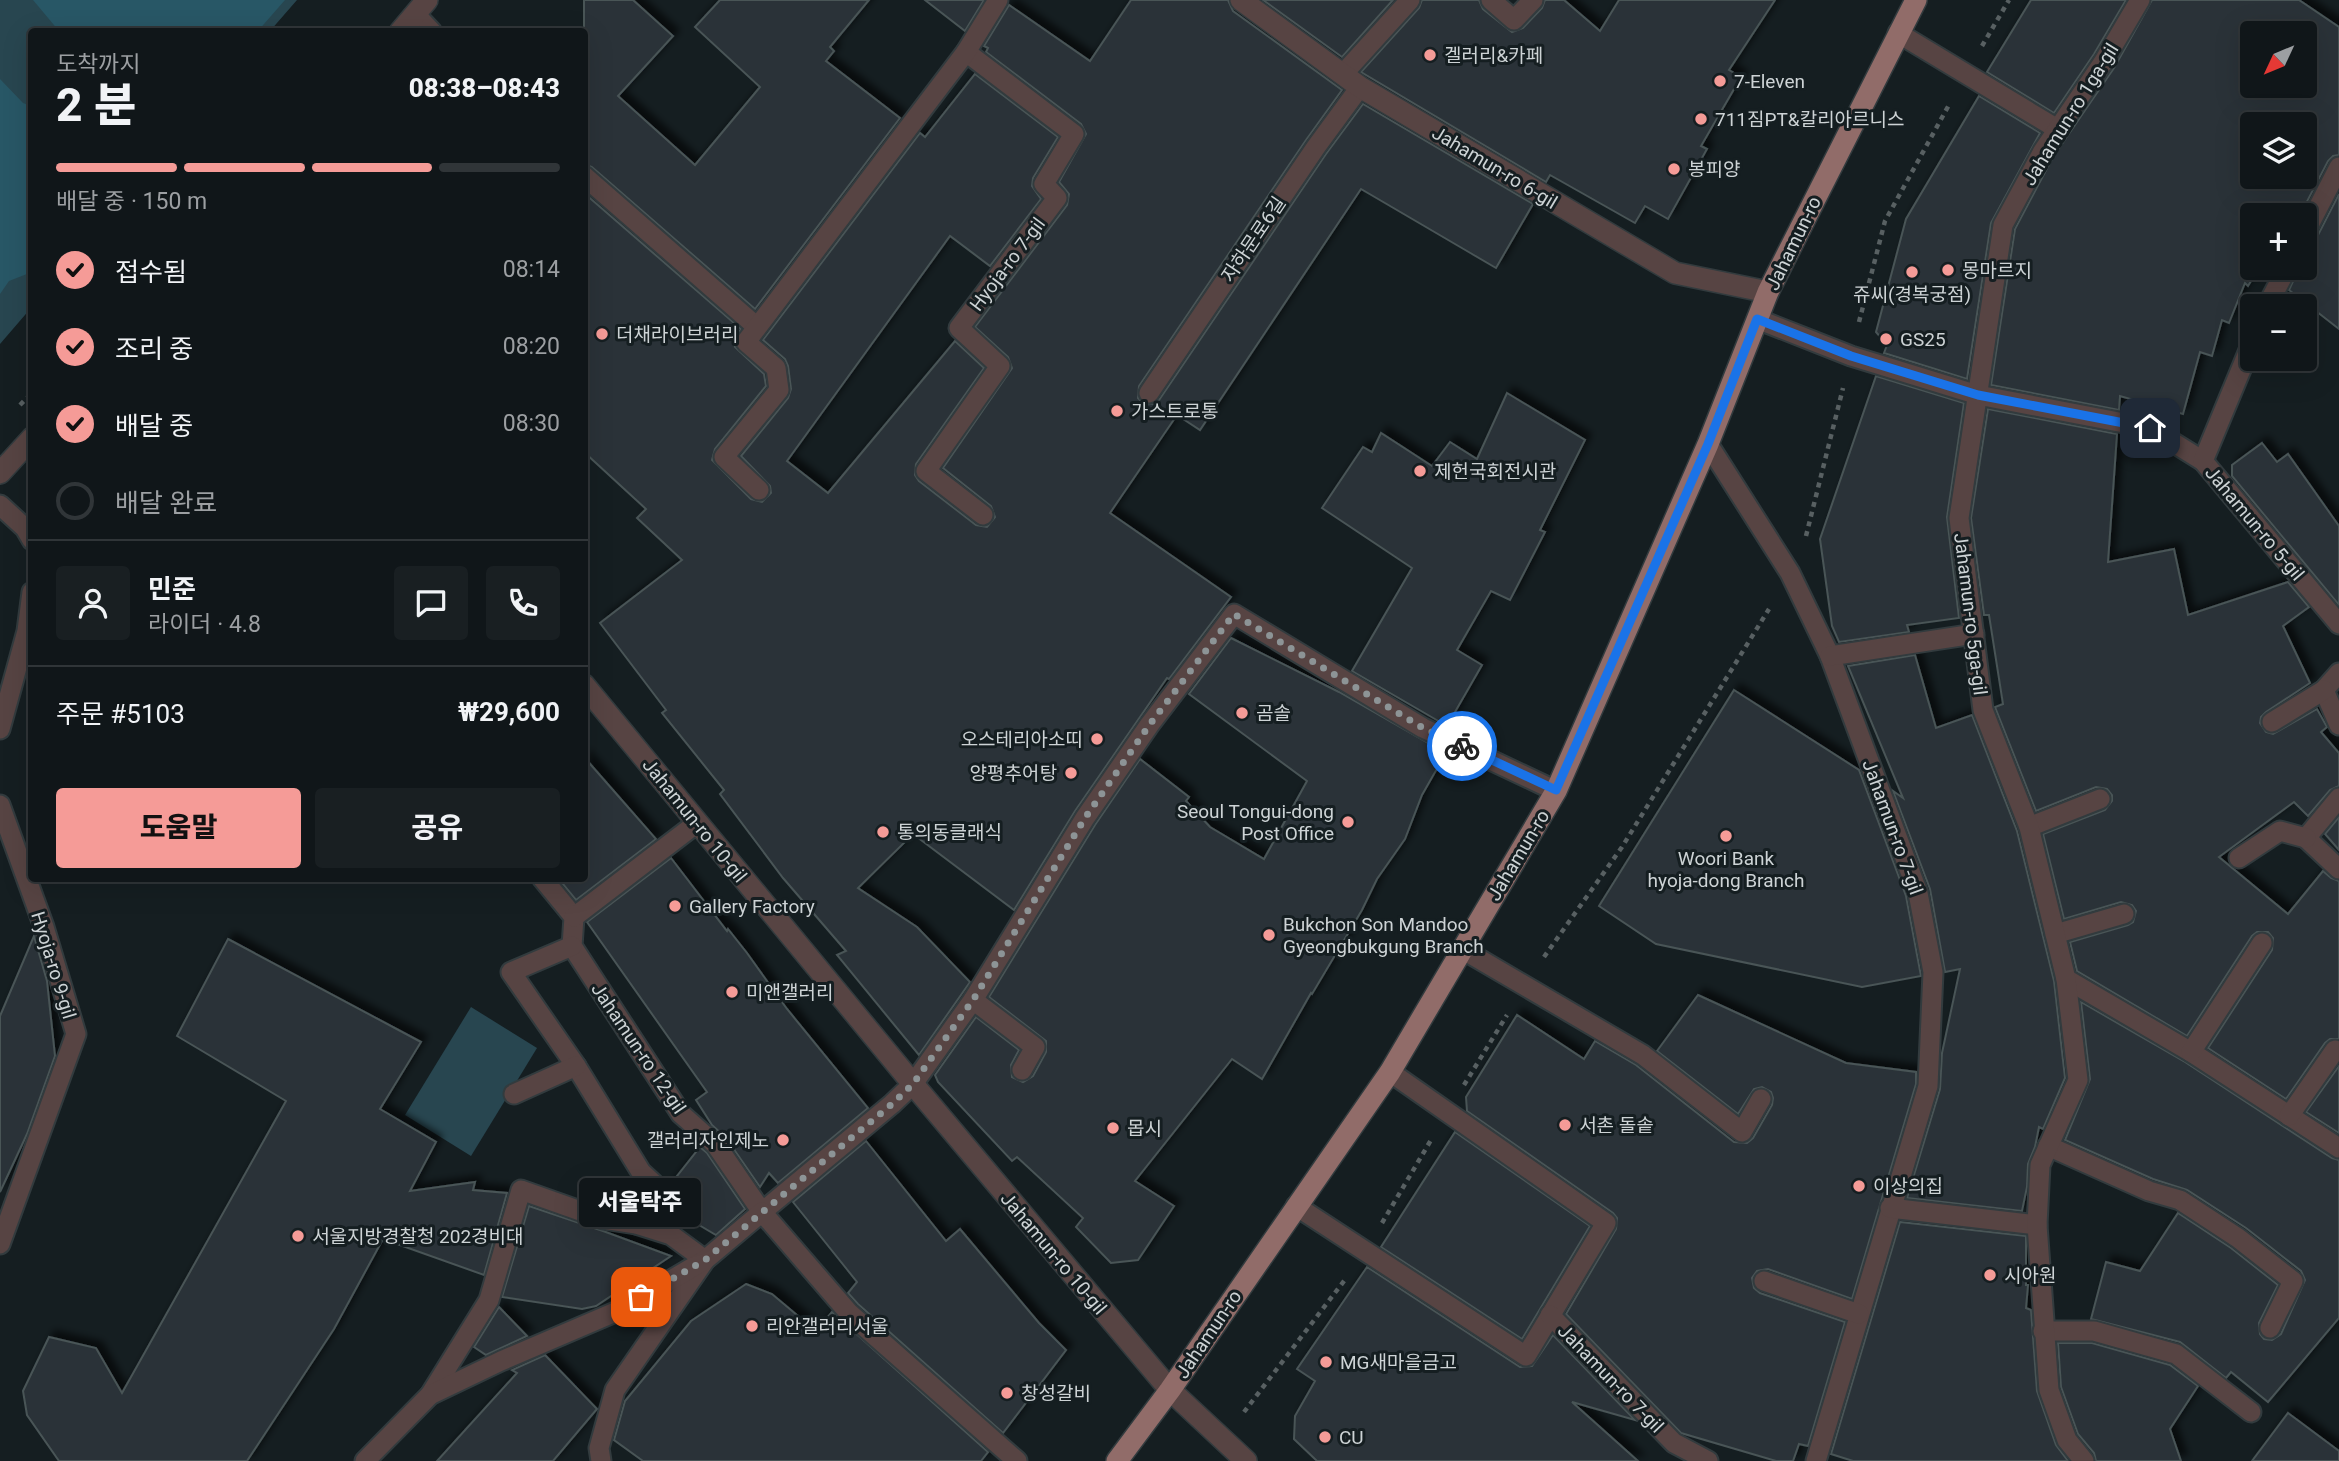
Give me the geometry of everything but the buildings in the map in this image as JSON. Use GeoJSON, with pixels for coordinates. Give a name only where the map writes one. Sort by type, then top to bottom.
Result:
{"type":"FeatureCollection","features":[{"type":"Feature","properties":{"kind":"main road","name":"Jahamun-ro"},"geometry":{"type":"LineString","coordinates":[[1118,1461],[1390,1072],[1556,790],[1708,444],[1768,292],[1916,0]]}},
{"type":"Feature","properties":{"kind":"street","name":"Jahamun-ro 6-gil"},"geometry":{"type":"LineString","coordinates":[[1241,0],[1352,80],[1675,273],[1768,292]]}},
{"type":"Feature","properties":{"kind":"street"},"geometry":{"type":"LineString","coordinates":[[403,28],[421,7]]}},
{"type":"Feature","properties":{"kind":"street"},"geometry":{"type":"LineString","coordinates":[[0,473],[28,442]]}},
{"type":"Feature","properties":{"kind":"street","name":"Jahamun-ro 10-gil"},"geometry":{"type":"LineString","coordinates":[[588,690],[1170,1390],[1246,1461]]}},
{"type":"Feature","properties":{"kind":"lane"},"geometry":{"type":"LineString","coordinates":[[759,490],[724,457],[779,390],[776,369],[746,342],[967,52],[998,0]]}},
{"type":"Feature","properties":{"kind":"lane","name":"자하문로6길"},"geometry":{"type":"LineString","coordinates":[[1149,393],[1316,147],[1352,80],[1410,0]]}},
{"type":"Feature","properties":{"kind":"lane"},"geometry":{"type":"LineString","coordinates":[[1491,0],[1514,20],[1532,0]]}},
{"type":"Feature","properties":{"kind":"lane","name":"Jahamun-ro 1ga-gil"},"geometry":{"type":"LineString","coordinates":[[1978,395],[2003,225],[2043,151],[2105,61],[2140,0]]}},
{"type":"Feature","properties":{"kind":"lane"},"geometry":{"type":"LineString","coordinates":[[421,7],[430,28]]}},
{"type":"Feature","properties":{"kind":"lane"},"geometry":{"type":"LineString","coordinates":[[1898,33],[2059,130]]}},
{"type":"Feature","properties":{"kind":"lane","name":"Hyoja-ro 7-gil"},"geometry":{"type":"LineString","coordinates":[[967,52],[1074,134],[1044,184],[1057,198],[958,328],[1000,366],[926,471],[983,516]]}},
{"type":"Feature","properties":{"kind":"lane"},"geometry":{"type":"LineString","coordinates":[[2317,210],[2339,167]]}},
{"type":"Feature","properties":{"kind":"lane"},"geometry":{"type":"LineString","coordinates":[[588,179],[757,327]]}},
{"type":"Feature","properties":{"kind":"lane","name":"Jahamun-ro 5-gil"},"geometry":{"type":"LineString","coordinates":[[1757,319],[1851,356],[1978,395],[2150,428],[2203,461],[2339,624]]}},
{"type":"Feature","properties":{"kind":"lane"},"geometry":{"type":"LineString","coordinates":[[2203,461],[2240,371]]}},
{"type":"Feature","properties":{"kind":"lane","name":"Jahamun-ro 5ga-gil"},"geometry":{"type":"LineString","coordinates":[[1978,395],[1959,518],[1983,710],[2029,827],[2066,979],[2078,1080],[2040,1165],[2037,1225],[2049,1390],[2067,1440],[2084,1461]]}},
{"type":"Feature","properties":{"kind":"lane","name":"Jahamun-ro 7-gil"},"geometry":{"type":"LineString","coordinates":[[1708,444],[1790,573],[1830,656],[1919,893],[1933,972],[1928,1086],[1859,1314],[1819,1460]]}},
{"type":"Feature","properties":{"kind":"lane"},"geometry":{"type":"LineString","coordinates":[[0,505],[28,533]]}},
{"type":"Feature","properties":{"kind":"lane"},"geometry":{"type":"LineString","coordinates":[[430,1395],[620,1310],[705,1260],[913,1084],[973,1000],[1085,818],[1150,724],[1234,614],[1423,728],[1556,790]]}},
{"type":"Feature","properties":{"kind":"lane"},"geometry":{"type":"LineString","coordinates":[[0,729],[28,623]]}},
{"type":"Feature","properties":{"kind":"lane"},"geometry":{"type":"LineString","coordinates":[[1830,656],[1974,634]]}},
{"type":"Feature","properties":{"kind":"lane"},"geometry":{"type":"LineString","coordinates":[[2272,722],[2323,690],[2339,673]]}},
{"type":"Feature","properties":{"kind":"lane"},"geometry":{"type":"LineString","coordinates":[[2323,690],[2339,725]]}},
{"type":"Feature","properties":{"kind":"lane"},"geometry":{"type":"LineString","coordinates":[[2306,838],[2339,798]]}},
{"type":"Feature","properties":{"kind":"lane"},"geometry":{"type":"LineString","coordinates":[[2029,827],[2100,799]]}},
{"type":"Feature","properties":{"kind":"lane","name":"Hyoja-ro 9-gil"},"geometry":{"type":"LineString","coordinates":[[0,805],[44,927],[76,1034],[0,1244]]}},
{"type":"Feature","properties":{"kind":"lane"},"geometry":{"type":"LineString","coordinates":[[574,917],[697,823]]}},
{"type":"Feature","properties":{"kind":"lane"},"geometry":{"type":"LineString","coordinates":[[2239,858],[2280,831],[2306,838],[2339,869]]}},
{"type":"Feature","properties":{"kind":"lane"},"geometry":{"type":"LineString","coordinates":[[545,882],[574,917],[572,946],[511,972],[576,1066],[641,1172],[653,1183],[636,1224]]}},
{"type":"Feature","properties":{"kind":"lane"},"geometry":{"type":"LineString","coordinates":[[2055,934],[2124,914]]}},
{"type":"Feature","properties":{"kind":"lane"},"geometry":{"type":"LineString","coordinates":[[2191,1052],[2262,943]]}},
{"type":"Feature","properties":{"kind":"lane","name":"Jahamun-ro 12-gil"},"geometry":{"type":"LineString","coordinates":[[572,946],[681,1114],[716,1145],[762,1212],[849,1313],[1017,1461]]}},
{"type":"Feature","properties":{"kind":"lane"},"geometry":{"type":"LineString","coordinates":[[1462,949],[1643,1055],[1742,1132],[1761,1099]]}},
{"type":"Feature","properties":{"kind":"lane"},"geometry":{"type":"LineString","coordinates":[[2066,979],[2191,1052],[2339,1148]]}},
{"type":"Feature","properties":{"kind":"lane"},"geometry":{"type":"LineString","coordinates":[[973,1000],[1035,1047],[1022,1070]]}},
{"type":"Feature","properties":{"kind":"lane"},"geometry":{"type":"LineString","coordinates":[[2289,1116],[2335,1050]]}},
{"type":"Feature","properties":{"kind":"lane"},"geometry":{"type":"LineString","coordinates":[[514,1094],[576,1066]]}},
{"type":"Feature","properties":{"kind":"lane"},"geometry":{"type":"LineString","coordinates":[[1296,1206],[1526,1356],[1606,1223],[1390,1072]]}},
{"type":"Feature","properties":{"kind":"lane"},"geometry":{"type":"LineString","coordinates":[[2048,1146],[2149,1191],[2180,1199],[2238,1238],[2293,1281],[2270,1328]]}},
{"type":"Feature","properties":{"kind":"lane"},"geometry":{"type":"LineString","coordinates":[[365,1461],[430,1395],[489,1300],[521,1190],[603,1219],[636,1224],[671,1235],[705,1260]]}},
{"type":"Feature","properties":{"kind":"lane"},"geometry":{"type":"LineString","coordinates":[[1890,1208],[2037,1225]]}},
{"type":"Feature","properties":{"kind":"lane"},"geometry":{"type":"LineString","coordinates":[[600,1461],[599,1448],[615,1390],[705,1260]]}},
{"type":"Feature","properties":{"kind":"lane"},"geometry":{"type":"LineString","coordinates":[[1764,1281],[1859,1314]]}},
{"type":"Feature","properties":{"kind":"lane","name":"Jahamun-ro 7-gil"},"geometry":{"type":"LineString","coordinates":[[1550,1315],[1674,1443],[1708,1461]]}},
{"type":"Feature","properties":{"kind":"lane"},"geometry":{"type":"LineString","coordinates":[[2043,1331],[2094,1331],[2176,1354],[2251,1412]]}},
{"type":"Feature","properties":{"kind":"path"},"geometry":{"type":"LineString","coordinates":[[1222,1438],[1365,1251],[1525,986],[1622,847],[1802,554],[1885,221],[2009,0]]}},
{"type":"Feature","properties":{"kind":"shaded area"},"geometry":{"type":"Polygon","coordinates":[[[0,0],[297,0],[273,28],[28,28],[28,311],[0,344],[0,0]]]}},
{"type":"Feature","properties":{"kind":"shaded area"},"geometry":{"type":"Polygon","coordinates":[[[33,0],[285,0],[260,28],[56,28],[33,0]]]}},
{"type":"Feature","properties":{"kind":"shaded area"},"geometry":{"type":"Polygon","coordinates":[[[0,79],[28,105],[28,274],[9,281],[0,294],[0,79]]]}},
{"type":"Feature","properties":{"kind":"shaded area"},"geometry":{"type":"Polygon","coordinates":[[[471,1007],[537,1048],[471,1156],[405,1115],[471,1007]]]}},
{"type":"Feature","properties":{"kind":"way so far"},"geometry":{"type":"LineString","coordinates":[[641,1297],[705,1260],[913,1084],[973,1000],[1085,818],[1150,724],[1234,614],[1423,728],[1462,746]]}},
{"type":"Feature","properties":{"kind":"place","name":"겔러리&카페"},"geometry":{"type":"Point","coordinates":[1430,55]}},
{"type":"Feature","properties":{"kind":"place","name":"7-Eleven"},"geometry":{"type":"Point","coordinates":[1720,81]}},
{"type":"Feature","properties":{"kind":"place","name":"711짐PT&칼리아르니스"},"geometry":{"type":"Point","coordinates":[1701,119]}},
{"type":"Feature","properties":{"kind":"place","name":"봉피양"},"geometry":{"type":"Point","coordinates":[1674,169]}},
{"type":"Feature","properties":{"kind":"place","name":"몽마르지"},"geometry":{"type":"Point","coordinates":[1948,270]}},
{"type":"Feature","properties":{"kind":"place","name":"쥬씨(경복궁점)"},"geometry":{"type":"Point","coordinates":[1912,272]}},
{"type":"Feature","properties":{"kind":"place","name":"더채라이브러리"},"geometry":{"type":"Point","coordinates":[602,334]}},
{"type":"Feature","properties":{"kind":"place","name":"GS25"},"geometry":{"type":"Point","coordinates":[1886,339]}},
{"type":"Feature","properties":{"kind":"place","name":"가스트로통"},"geometry":{"type":"Point","coordinates":[1117,411]}},
{"type":"Feature","properties":{"kind":"place","name":"제헌국회전시관"},"geometry":{"type":"Point","coordinates":[1420,471]}},
{"type":"Feature","properties":{"kind":"place","name":"곰솔"},"geometry":{"type":"Point","coordinates":[1242,713]}},
{"type":"Feature","properties":{"kind":"place","name":"오스테리아소띠"},"geometry":{"type":"Point","coordinates":[1097,739]}},
{"type":"Feature","properties":{"kind":"place","name":"양평추어탕"},"geometry":{"type":"Point","coordinates":[1071,773]}},
{"type":"Feature","properties":{"kind":"place","name":"Seoul Tongui-dong Post Office"},"geometry":{"type":"Point","coordinates":[1348,822]}},
{"type":"Feature","properties":{"kind":"place","name":"통의동클래식"},"geometry":{"type":"Point","coordinates":[883,832]}},
{"type":"Feature","properties":{"kind":"place","name":"Woori Bank hyoja-dong Branch"},"geometry":{"type":"Point","coordinates":[1726,836]}},
{"type":"Feature","properties":{"kind":"place","name":"Gallery Factory"},"geometry":{"type":"Point","coordinates":[675,906]}},
{"type":"Feature","properties":{"kind":"place","name":"Bukchon Son Mandoo Gyeongbukgung Branch"},"geometry":{"type":"Point","coordinates":[1269,935]}},
{"type":"Feature","properties":{"kind":"place","name":"미앤갤러리"},"geometry":{"type":"Point","coordinates":[732,992]}},
{"type":"Feature","properties":{"kind":"place","name":"서촌 돌솥"},"geometry":{"type":"Point","coordinates":[1565,1125]}},
{"type":"Feature","properties":{"kind":"place","name":"몹시"},"geometry":{"type":"Point","coordinates":[1113,1128]}},
{"type":"Feature","properties":{"kind":"place","name":"갤러리자인제노"},"geometry":{"type":"Point","coordinates":[783,1140]}},
{"type":"Feature","properties":{"kind":"place","name":"이상의집"},"geometry":{"type":"Point","coordinates":[1859,1186]}},
{"type":"Feature","properties":{"kind":"place","name":"서울지방경찰청 202경비대"},"geometry":{"type":"Point","coordinates":[298,1236]}},
{"type":"Feature","properties":{"kind":"place","name":"시아원"},"geometry":{"type":"Point","coordinates":[1990,1275]}},
{"type":"Feature","properties":{"kind":"place","name":"서울탁주"},"geometry":{"type":"Point","coordinates":[641,1297]}},
{"type":"Feature","properties":{"kind":"place","name":"리안갤러리서울"},"geometry":{"type":"Point","coordinates":[752,1326]}},
{"type":"Feature","properties":{"kind":"place","name":"MG새마을금고"},"geometry":{"type":"Point","coordinates":[1326,1362]}},
{"type":"Feature","properties":{"kind":"place","name":"창성갈비"},"geometry":{"type":"Point","coordinates":[1007,1393]}},
{"type":"Feature","properties":{"kind":"place","name":"CU"},"geometry":{"type":"Point","coordinates":[1325,1437]}},
{"type":"Feature","properties":{"kind":"route"},"geometry":{"type":"LineString","coordinates":[[1462,746],[1556,790],[1708,444],[1757,319],[1851,356],[1978,395],[2150,428]]}}]}
